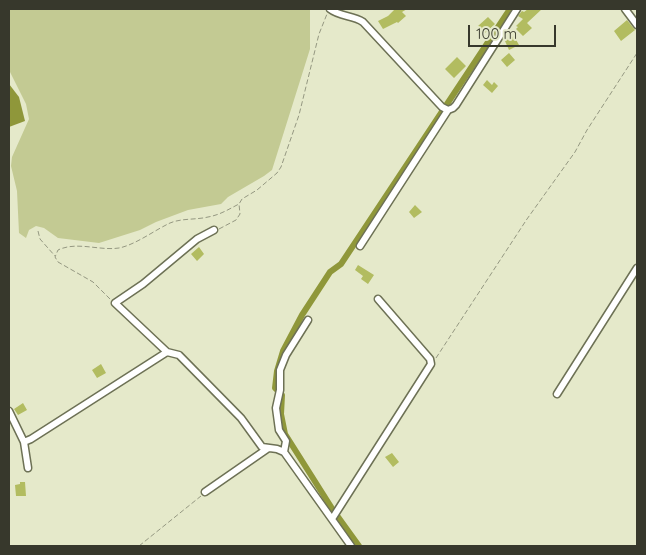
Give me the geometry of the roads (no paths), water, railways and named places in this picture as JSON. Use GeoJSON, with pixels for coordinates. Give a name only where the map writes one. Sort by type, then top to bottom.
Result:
{"type":"FeatureCollection","features":[{"type":"Feature","properties":{"kind":"street"},"geometry":{"type":"LineString","coordinates":[[330,9],[340,15],[363,22],[445,109]]}},
{"type":"Feature","properties":{"kind":"street"},"geometry":{"type":"LineString","coordinates":[[445,109],[454,108],[517,9]]}},
{"type":"Feature","properties":{"kind":"street"},"geometry":{"type":"LineString","coordinates":[[625,9],[637,25]]}},
{"type":"Feature","properties":{"kind":"street"},"geometry":{"type":"LineString","coordinates":[[360,246],[445,109]]}},
{"type":"Feature","properties":{"kind":"street"},"geometry":{"type":"LineString","coordinates":[[214,230],[197,239],[143,284],[114,303],[167,352],[179,355],[240,418],[260,444],[267,449]]}},
{"type":"Feature","properties":{"kind":"street"},"geometry":{"type":"LineString","coordinates":[[557,394],[637,268]]}},
{"type":"Feature","properties":{"kind":"street"},"geometry":{"type":"LineString","coordinates":[[332,519],[432,364],[430,359],[378,299]]}},
{"type":"Feature","properties":{"kind":"street"},"geometry":{"type":"LineString","coordinates":[[284,452],[286,441],[279,430],[276,408],[280,390],[280,370],[286,355],[308,320]]}},
{"type":"Feature","properties":{"kind":"street"},"geometry":{"type":"LineString","coordinates":[[24,442],[167,352]]}},
{"type":"Feature","properties":{"kind":"street"},"geometry":{"type":"LineString","coordinates":[[9,411],[24,442],[28,468]]}},
{"type":"Feature","properties":{"kind":"street"},"geometry":{"type":"LineString","coordinates":[[205,492],[267,449],[276,449],[284,452],[351,546]]}},
{"type":"Feature","properties":{"kind":"waterway"},"geometry":{"type":"LineString","coordinates":[[359,546],[333,510],[285,434],[281,414],[282,395],[275,388],[277,371],[283,351],[302,315],[330,272],[341,264],[510,9]]}}]}
